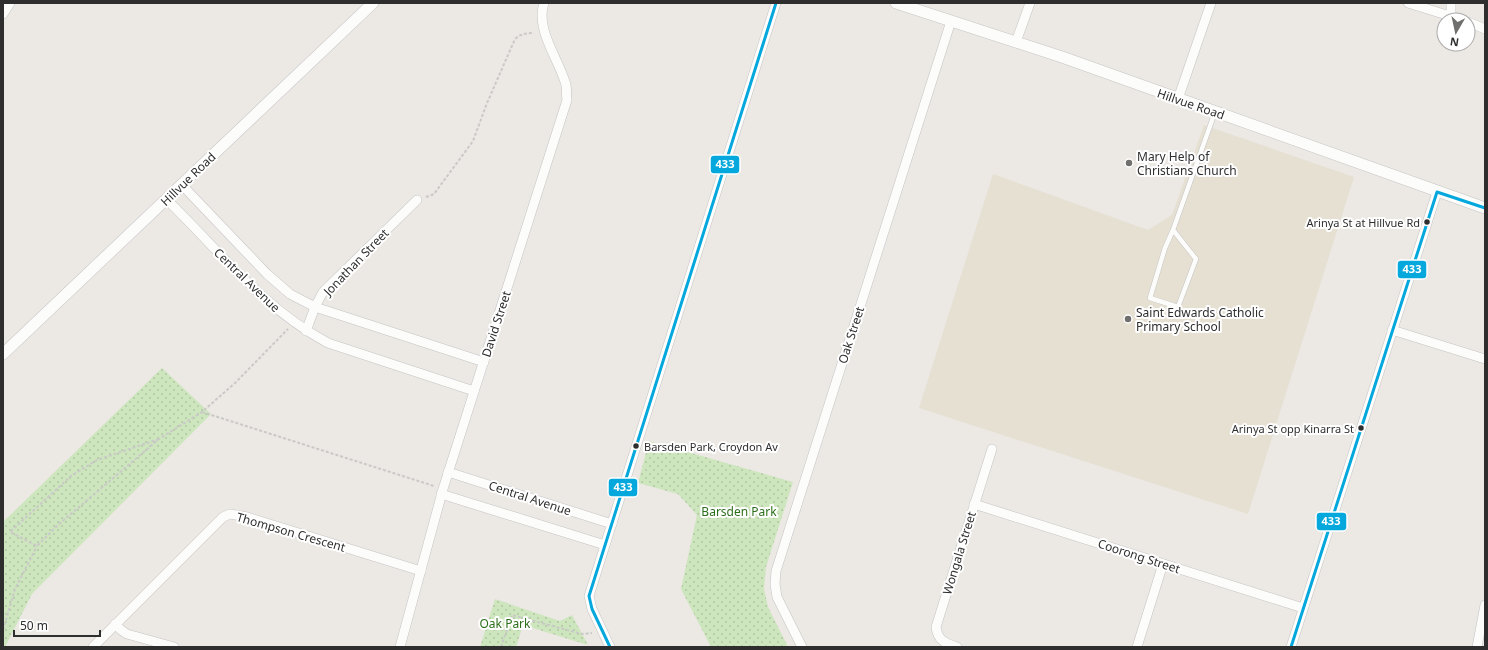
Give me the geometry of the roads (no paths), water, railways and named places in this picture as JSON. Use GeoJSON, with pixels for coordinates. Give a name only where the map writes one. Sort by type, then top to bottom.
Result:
{"type":"FeatureCollection","features":[{"type":"Feature","properties":{"kind":"street","name":"Hillvue Road"},"geometry":{"type":"LineString","coordinates":[[3,354],[373,3]]}},
{"type":"Feature","properties":{"kind":"street","name":"David Street"},"geometry":{"type":"LineString","coordinates":[[400,647],[448,472],[567,100],[566,86],[545,34],[542,21],[544,3]]}},
{"type":"Feature","properties":{"kind":"street"},"geometry":{"type":"LineString","coordinates":[[610,647],[592,609],[589,596],[776,3]]}},
{"type":"Feature","properties":{"kind":"street","name":"Hillvue Road"},"geometry":{"type":"LineString","coordinates":[[896,3],[1016,42],[1485,208]]}},
{"type":"Feature","properties":{"kind":"street"},"geometry":{"type":"LineString","coordinates":[[1016,42],[1030,3]]}},
{"type":"Feature","properties":{"kind":"street"},"geometry":{"type":"LineString","coordinates":[[1178,99],[1211,3]]}},
{"type":"Feature","properties":{"kind":"street"},"geometry":{"type":"LineString","coordinates":[[1408,3],[1440,12]]}},
{"type":"Feature","properties":{"kind":"street"},"geometry":{"type":"LineString","coordinates":[[3,14],[8,4]]}},
{"type":"Feature","properties":{"kind":"street","name":"Oak Street"},"geometry":{"type":"LineString","coordinates":[[802,647],[777,597],[776,571],[951,21]]}},
{"type":"Feature","properties":{"kind":"street","name":"Central Avenue"},"geometry":{"type":"LineString","coordinates":[[182,185],[267,274],[290,294],[315,307],[484,362]]}},
{"type":"Feature","properties":{"kind":"street"},"geometry":{"type":"LineString","coordinates":[[1291,647],[1437,192]]}},
{"type":"Feature","properties":{"kind":"street","name":"Central Avenue"},"geometry":{"type":"LineString","coordinates":[[167,200],[255,291],[306,331],[328,343],[474,391]]}},
{"type":"Feature","properties":{"kind":"street","name":"Jonathan Street"},"geometry":{"type":"LineString","coordinates":[[306,331],[315,307],[323,292],[417,200]]}},
{"type":"Feature","properties":{"kind":"street"},"geometry":{"type":"LineString","coordinates":[[1392,330],[1485,359]]}},
{"type":"Feature","properties":{"kind":"street","name":"Wongala Street"},"geometry":{"type":"LineString","coordinates":[[957,647],[942,641],[938,635],[936,627],[992,449]]}},
{"type":"Feature","properties":{"kind":"street","name":"Central Avenue"},"geometry":{"type":"LineString","coordinates":[[448,472],[612,524]]}},
{"type":"Feature","properties":{"kind":"street","name":"Central Avenue"},"geometry":{"type":"LineString","coordinates":[[442,492],[605,545]]}},
{"type":"Feature","properties":{"kind":"street","name":"Coorong Street"},"geometry":{"type":"LineString","coordinates":[[974,504],[1303,608]]}},
{"type":"Feature","properties":{"kind":"street","name":"Thompson Crescent"},"geometry":{"type":"LineString","coordinates":[[93,647],[223,517],[230,514],[247,517],[421,571]]}},
{"type":"Feature","properties":{"kind":"street"},"geometry":{"type":"LineString","coordinates":[[1136,647],[1162,564]]}},
{"type":"Feature","properties":{"kind":"street"},"geometry":{"type":"LineString","coordinates":[[1477,647],[1485,605]]}},
{"type":"Feature","properties":{"kind":"street"},"geometry":{"type":"LineString","coordinates":[[115,624],[127,634],[174,647]]}},
{"type":"Feature","properties":{"kind":"lane"},"geometry":{"type":"LineString","coordinates":[[1173,230],[1196,259],[1178,307],[1150,298],[1165,248],[1173,230],[1215,112]]}},
{"type":"Feature","properties":{"kind":"place","name":"Mary Help of Christians Church"},"geometry":{"type":"Point","coordinates":[1129,163]}},
{"type":"Feature","properties":{"kind":"place","name":"Arinya St at Hillvue Rd"},"geometry":{"type":"Point","coordinates":[1427,222]}},
{"type":"Feature","properties":{"kind":"place","name":"Saint Edwards Catholic Primary School"},"geometry":{"type":"Point","coordinates":[1128,319]}},
{"type":"Feature","properties":{"kind":"place","name":"Arinya St opp Kinarra St"},"geometry":{"type":"Point","coordinates":[1361,428]}},
{"type":"Feature","properties":{"kind":"place","name":"Barsden Park, Croydon Av"},"geometry":{"type":"Point","coordinates":[636,446]}},
{"type":"Feature","properties":{"kind":"park label","name":"Barsden Park"},"geometry":{"type":"Point","coordinates":[739,511]}},
{"type":"Feature","properties":{"kind":"park label","name":"Oak Park"},"geometry":{"type":"Point","coordinates":[505,623]}}]}
